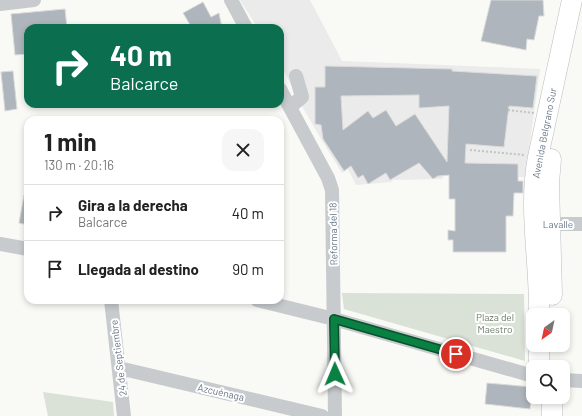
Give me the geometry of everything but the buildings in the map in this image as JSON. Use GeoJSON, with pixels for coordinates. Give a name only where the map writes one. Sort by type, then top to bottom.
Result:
{"type":"FeatureCollection","features":[{"type":"Feature","properties":{"kind":"highway","name":"Avenida Belgrano Sur"},"geometry":{"type":"LineString","coordinates":[[551,308],[543,224],[535,180],[538,157],[572,0]]}},
{"type":"Feature","properties":{"kind":"highway","name":"Avenida Belgrano Sur"},"geometry":{"type":"LineString","coordinates":[[540,308],[543,224],[549,167],[582,18]]}},
{"type":"Feature","properties":{"kind":"highway"},"geometry":{"type":"LineString","coordinates":[[538,404],[539,416]]}},
{"type":"Feature","properties":{"kind":"highway"},"geometry":{"type":"LineString","coordinates":[[552,404],[552,416]]}},
{"type":"Feature","properties":{"kind":"street"},"geometry":{"type":"LineString","coordinates":[[0,4],[34,0]]}},
{"type":"Feature","properties":{"kind":"street"},"geometry":{"type":"LineString","coordinates":[[231,0],[244,24]]}},
{"type":"Feature","properties":{"kind":"street"},"geometry":{"type":"LineString","coordinates":[[290,107],[302,97],[296,76]]}},
{"type":"Feature","properties":{"kind":"street","name":"Reforma del 18"},"geometry":{"type":"LineString","coordinates":[[284,96],[328,178],[332,190],[335,416]]}},
{"type":"Feature","properties":{"kind":"street","name":"Lavalle"},"geometry":{"type":"LineString","coordinates":[[543,224],[582,224]]}},
{"type":"Feature","properties":{"kind":"street"},"geometry":{"type":"LineString","coordinates":[[0,244],[24,248]]}},
{"type":"Feature","properties":{"kind":"street","name":"24 de Septiembre"},"geometry":{"type":"LineString","coordinates":[[111,304],[124,416]]}},
{"type":"Feature","properties":{"kind":"street"},"geometry":{"type":"LineString","coordinates":[[273,304],[334,319],[526,374]]}},
{"type":"Feature","properties":{"kind":"street","name":"Azcuénaga"},"geometry":{"type":"LineString","coordinates":[[119,368],[322,416]]}},
{"type":"Feature","properties":{"kind":"street"},"geometry":{"type":"LineString","coordinates":[[570,380],[582,381]]}},
{"type":"Feature","properties":{"kind":"path"},"geometry":{"type":"LineString","coordinates":[[508,110],[547,115]]}},
{"type":"Feature","properties":{"kind":"path"},"geometry":{"type":"LineString","coordinates":[[470,150],[538,157]]}},
{"type":"Feature","properties":{"kind":"shaded area"},"geometry":{"type":"Polygon","coordinates":[[[240,0],[310,0],[342,61],[540,69],[525,177],[444,176],[442,179],[393,180],[391,182],[356,185],[348,169],[342,173],[302,106],[284,71],[284,24],[255,24],[240,0]]]}},
{"type":"Feature","properties":{"kind":"green space","name":"Plaza del Maestro"},"geometry":{"type":"Polygon","coordinates":[[[342,293],[524,294],[525,361],[344,309],[342,293]]]}},
{"type":"Feature","properties":{"kind":"green space"},"geometry":{"type":"Polygon","coordinates":[[[43,392],[113,402],[114,416],[48,416],[43,392]]]}},
{"type":"Feature","properties":{"kind":"route"},"geometry":{"type":"LineString","coordinates":[[335,374],[334,319],[456,354]]}}]}
